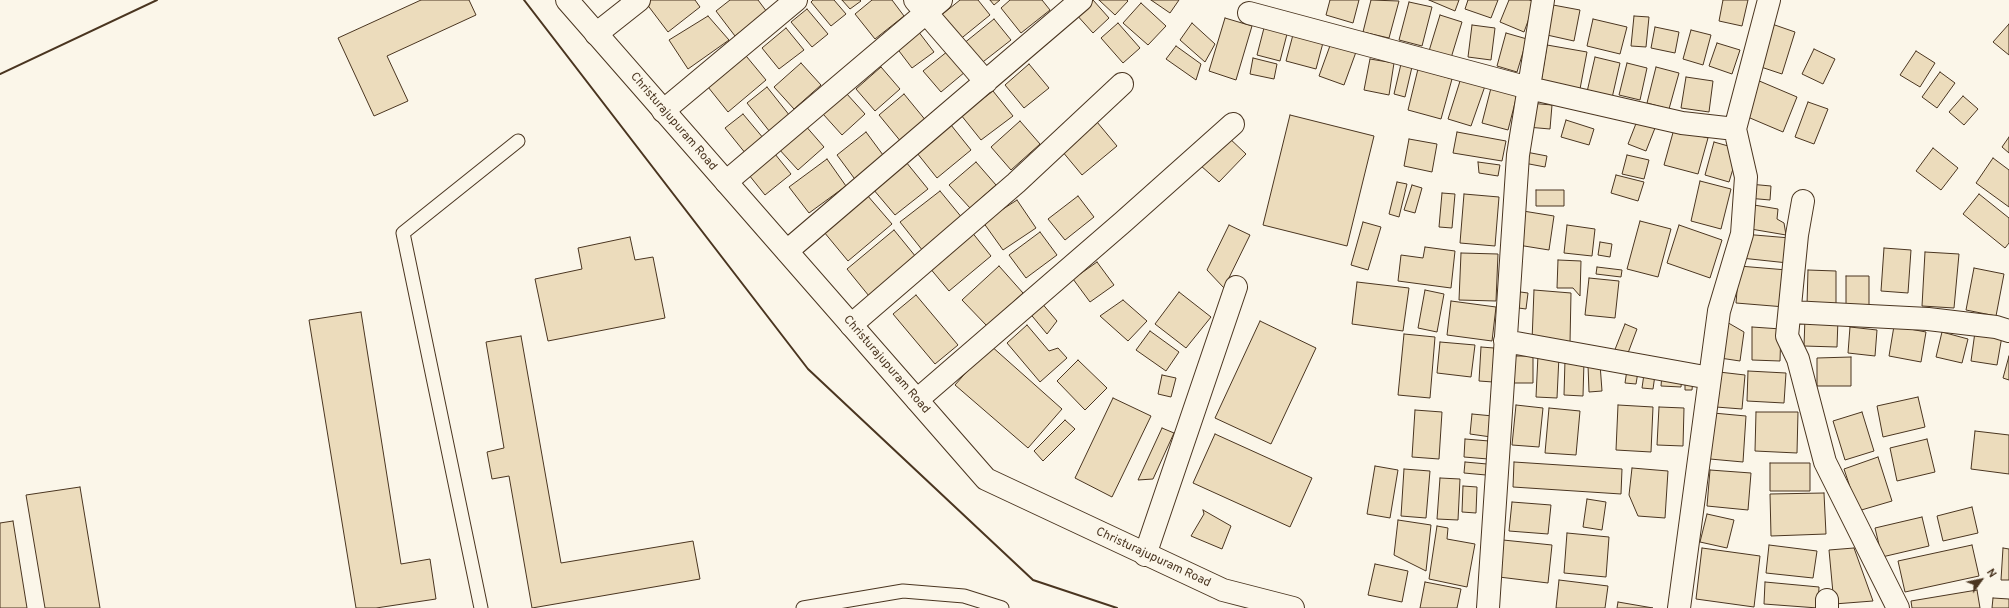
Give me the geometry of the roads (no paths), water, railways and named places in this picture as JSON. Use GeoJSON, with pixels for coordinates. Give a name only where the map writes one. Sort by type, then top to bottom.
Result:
{"type":"FeatureCollection","features":[{"type":"Feature","properties":{"kind":"street","name":"Christurajupuram Road"},"geometry":{"type":"LineString","coordinates":[[567,0],[986,479],[1144,555],[1222,590],[1293,608]]}},
{"type":"Feature","properties":{"kind":"street"},"geometry":{"type":"LineString","coordinates":[[596,34],[639,0]]}},
{"type":"Feature","properties":{"kind":"street"},"geometry":{"type":"LineString","coordinates":[[663,111],[796,0]]}},
{"type":"Feature","properties":{"kind":"street"},"geometry":{"type":"LineString","coordinates":[[786,251],[1081,0]]}},
{"type":"Feature","properties":{"kind":"street"},"geometry":{"type":"LineString","coordinates":[[1488,608],[1518,155],[1543,0]]}},
{"type":"Feature","properties":{"kind":"street"},"geometry":{"type":"LineString","coordinates":[[1679,608],[1719,311],[1742,234],[1746,177],[1735,129],[1769,0]]}},
{"type":"Feature","properties":{"kind":"street"},"geometry":{"type":"LineString","coordinates":[[726,182],[927,4],[986,82]]}},
{"type":"Feature","properties":{"kind":"street"},"geometry":{"type":"LineString","coordinates":[[1249,13],[1529,88],[1682,122],[1735,129]]}},
{"type":"Feature","properties":{"kind":"street"},"geometry":{"type":"LineString","coordinates":[[851,325],[1016,183],[1122,84]]}},
{"type":"Feature","properties":{"kind":"street"},"geometry":{"type":"LineString","coordinates":[[917,400],[1123,222],[1233,124]]}},
{"type":"Feature","properties":{"kind":"street"},"geometry":{"type":"LineString","coordinates":[[1803,201],[1797,235],[1791,312],[1787,336],[1798,359],[1825,462],[1898,608]]}},
{"type":"Feature","properties":{"kind":"street"},"geometry":{"type":"LineString","coordinates":[[1144,555],[1236,288]]}},
{"type":"Feature","properties":{"kind":"street"},"geometry":{"type":"LineString","coordinates":[[1791,312],[1928,319],[1996,327],[2009,331]]}},
{"type":"Feature","properties":{"kind":"street"},"geometry":{"type":"LineString","coordinates":[[1505,341],[1710,378]]}},
{"type":"Feature","properties":{"kind":"lane"},"geometry":{"type":"LineString","coordinates":[[481,608],[403,233],[518,141]]}},
{"type":"Feature","properties":{"kind":"lane"},"geometry":{"type":"LineString","coordinates":[[803,608],[903,591],[964,596],[1002,608]]}}]}
